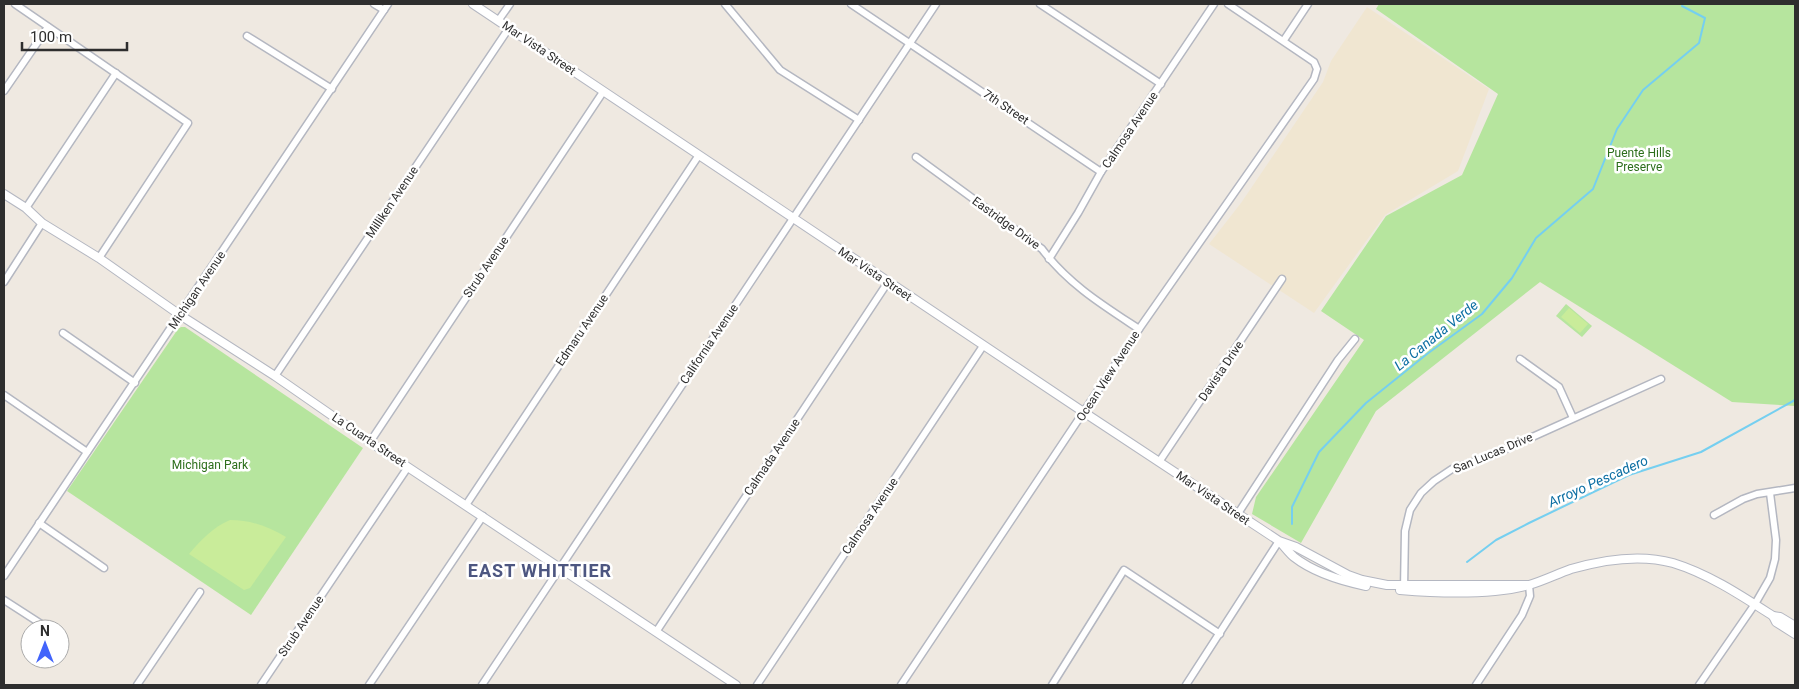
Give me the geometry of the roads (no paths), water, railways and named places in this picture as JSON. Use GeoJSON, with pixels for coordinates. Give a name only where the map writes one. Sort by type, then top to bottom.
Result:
{"type":"FeatureCollection","features":[{"type":"Feature","properties":{"kind":"street"},"geometry":{"type":"LineString","coordinates":[[15,4],[188,123],[99,258]]}},
{"type":"Feature","properties":{"kind":"street"},"geometry":{"type":"LineString","coordinates":[[374,4],[384,10]]}},
{"type":"Feature","properties":{"kind":"street","name":"Michigan Avenue"},"geometry":{"type":"LineString","coordinates":[[5,573],[135,383],[388,4]]}},
{"type":"Feature","properties":{"kind":"street","name":"Mar Vista Street"},"geometry":{"type":"LineString","coordinates":[[473,4],[792,219],[1279,541],[1294,557],[1328,574],[1357,584],[1381,589],[1404,588],[1446,592],[1506,590],[1529,585],[1586,566],[1610,561],[1649,560],[1672,563],[1694,571],[1733,591],[1773,616],[1780,617],[1795,626]]}},
{"type":"Feature","properties":{"kind":"street"},"geometry":{"type":"LineString","coordinates":[[498,21],[510,4]]}},
{"type":"Feature","properties":{"kind":"street"},"geometry":{"type":"LineString","coordinates":[[725,4],[780,70],[859,120]]}},
{"type":"Feature","properties":{"kind":"street","name":"7th Street"},"geometry":{"type":"LineString","coordinates":[[851,4],[1101,172]]}},
{"type":"Feature","properties":{"kind":"street","name":"California Avenue"},"geometry":{"type":"LineString","coordinates":[[482,685],[936,4]]}},
{"type":"Feature","properties":{"kind":"street"},"geometry":{"type":"LineString","coordinates":[[1040,4],[1160,84]]}},
{"type":"Feature","properties":{"kind":"street","name":"Calmosa Avenue"},"geometry":{"type":"LineString","coordinates":[[1049,259],[1101,172],[1214,4]]}},
{"type":"Feature","properties":{"kind":"street"},"geometry":{"type":"LineString","coordinates":[[1228,4],[1284,40],[1308,4]]}},
{"type":"Feature","properties":{"kind":"street"},"geometry":{"type":"LineString","coordinates":[[4,91],[48,27]]}},
{"type":"Feature","properties":{"kind":"street","name":"Milliken Avenue"},"geometry":{"type":"LineString","coordinates":[[275,376],[509,28]]}},
{"type":"Feature","properties":{"kind":"street"},"geometry":{"type":"LineString","coordinates":[[247,36],[332,89]]}},
{"type":"Feature","properties":{"kind":"street","name":"Ocean View Avenue"},"geometry":{"type":"LineString","coordinates":[[901,685],[1139,329],[1314,79],[1318,70],[1314,62],[1284,40]]}},
{"type":"Feature","properties":{"kind":"street"},"geometry":{"type":"LineString","coordinates":[[26,208],[116,73]]}},
{"type":"Feature","properties":{"kind":"street","name":"Strub Avenue"},"geometry":{"type":"LineString","coordinates":[[370,442],[603,92]]}},
{"type":"Feature","properties":{"kind":"street","name":"Edmaru Avenue"},"geometry":{"type":"LineString","coordinates":[[466,505],[698,155]]}},
{"type":"Feature","properties":{"kind":"street","name":"Eastridge Drive"},"geometry":{"type":"LineString","coordinates":[[916,158],[1042,249],[1049,259],[1082,292],[1139,329]]}},
{"type":"Feature","properties":{"kind":"street","name":"La Cuarta Street"},"geometry":{"type":"LineString","coordinates":[[4,194],[26,208],[42,223],[99,258],[180,315],[275,376],[370,442],[736,685]]}},
{"type":"Feature","properties":{"kind":"street"},"geometry":{"type":"LineString","coordinates":[[4,282],[42,223]]}},
{"type":"Feature","properties":{"kind":"street","name":"Davista Drive"},"geometry":{"type":"LineString","coordinates":[[1159,462],[1282,279]]}},
{"type":"Feature","properties":{"kind":"street","name":"Calmada Avenue"},"geometry":{"type":"LineString","coordinates":[[656,632],[888,282]]}},
{"type":"Feature","properties":{"kind":"street"},"geometry":{"type":"LineString","coordinates":[[63,333],[135,383]]}},
{"type":"Feature","properties":{"kind":"street"},"geometry":{"type":"LineString","coordinates":[[1238,515],[1338,360],[1355,339]]}},
{"type":"Feature","properties":{"kind":"street","name":"Calmosa Avenue"},"geometry":{"type":"LineString","coordinates":[[757,685],[983,346]]}},
{"type":"Feature","properties":{"kind":"street"},"geometry":{"type":"LineString","coordinates":[[1520,358],[1559,388],[1573,418]]}},
{"type":"Feature","properties":{"kind":"street","name":"San Lucas Drive"},"geometry":{"type":"LineString","coordinates":[[1404,588],[1406,531],[1410,510],[1421,493],[1434,481],[1452,470],[1488,457],[1661,379]]}},
{"type":"Feature","properties":{"kind":"street"},"geometry":{"type":"LineString","coordinates":[[4,395],[88,452]]}},
{"type":"Feature","properties":{"kind":"street","name":"Strub Avenue"},"geometry":{"type":"LineString","coordinates":[[261,685],[408,467]]}},
{"type":"Feature","properties":{"kind":"street"},"geometry":{"type":"LineString","coordinates":[[1714,515],[1743,499],[1795,488]]}},
{"type":"Feature","properties":{"kind":"street"},"geometry":{"type":"LineString","coordinates":[[1700,685],[1755,604],[1770,578],[1775,559],[1776,540],[1770,493]]}},
{"type":"Feature","properties":{"kind":"street"},"geometry":{"type":"LineString","coordinates":[[369,685],[483,516]]}},
{"type":"Feature","properties":{"kind":"street"},"geometry":{"type":"LineString","coordinates":[[39,523],[104,568]]}},
{"type":"Feature","properties":{"kind":"street"},"geometry":{"type":"LineString","coordinates":[[1186,685],[1279,541]]}},
{"type":"Feature","properties":{"kind":"street"},"geometry":{"type":"LineString","coordinates":[[1052,685],[1124,570],[1220,634]]}},
{"type":"Feature","properties":{"kind":"street"},"geometry":{"type":"LineString","coordinates":[[1476,685],[1522,615],[1530,596],[1529,585]]}},
{"type":"Feature","properties":{"kind":"street"},"geometry":{"type":"LineString","coordinates":[[137,685],[200,592]]}},
{"type":"Feature","properties":{"kind":"street"},"geometry":{"type":"LineString","coordinates":[[4,600],[33,619]]}},
{"type":"Feature","properties":{"kind":"street","name":"Mar Vista Street"},"geometry":{"type":"LineString","coordinates":[[1773,616],[1776,622],[1795,634]]}},
{"type":"Feature","properties":{"kind":"waterway","name":"La Canada Verde"},"geometry":{"type":"LineString","coordinates":[[1292,524],[1292,507],[1319,452],[1366,403],[1427,354],[1482,314],[1512,278],[1536,238],[1593,189],[1617,129],[1643,90],[1699,43],[1705,18],[1682,6]]}},
{"type":"Feature","properties":{"kind":"waterway","name":"Arroyo Pescadero"},"geometry":{"type":"LineString","coordinates":[[1467,562],[1496,540],[1529,523],[1629,475],[1701,452],[1795,400]]}},
{"type":"Feature","properties":{"kind":"district","name":"EAST WHITTIER"},"geometry":{"type":"Point","coordinates":[540,571]}},
{"type":"Feature","properties":{"kind":"park label","name":"Puente Hills Preserve"},"geometry":{"type":"Point","coordinates":[1639,160]}},
{"type":"Feature","properties":{"kind":"park label","name":"Michigan Park"},"geometry":{"type":"Point","coordinates":[210,465]}}]}
